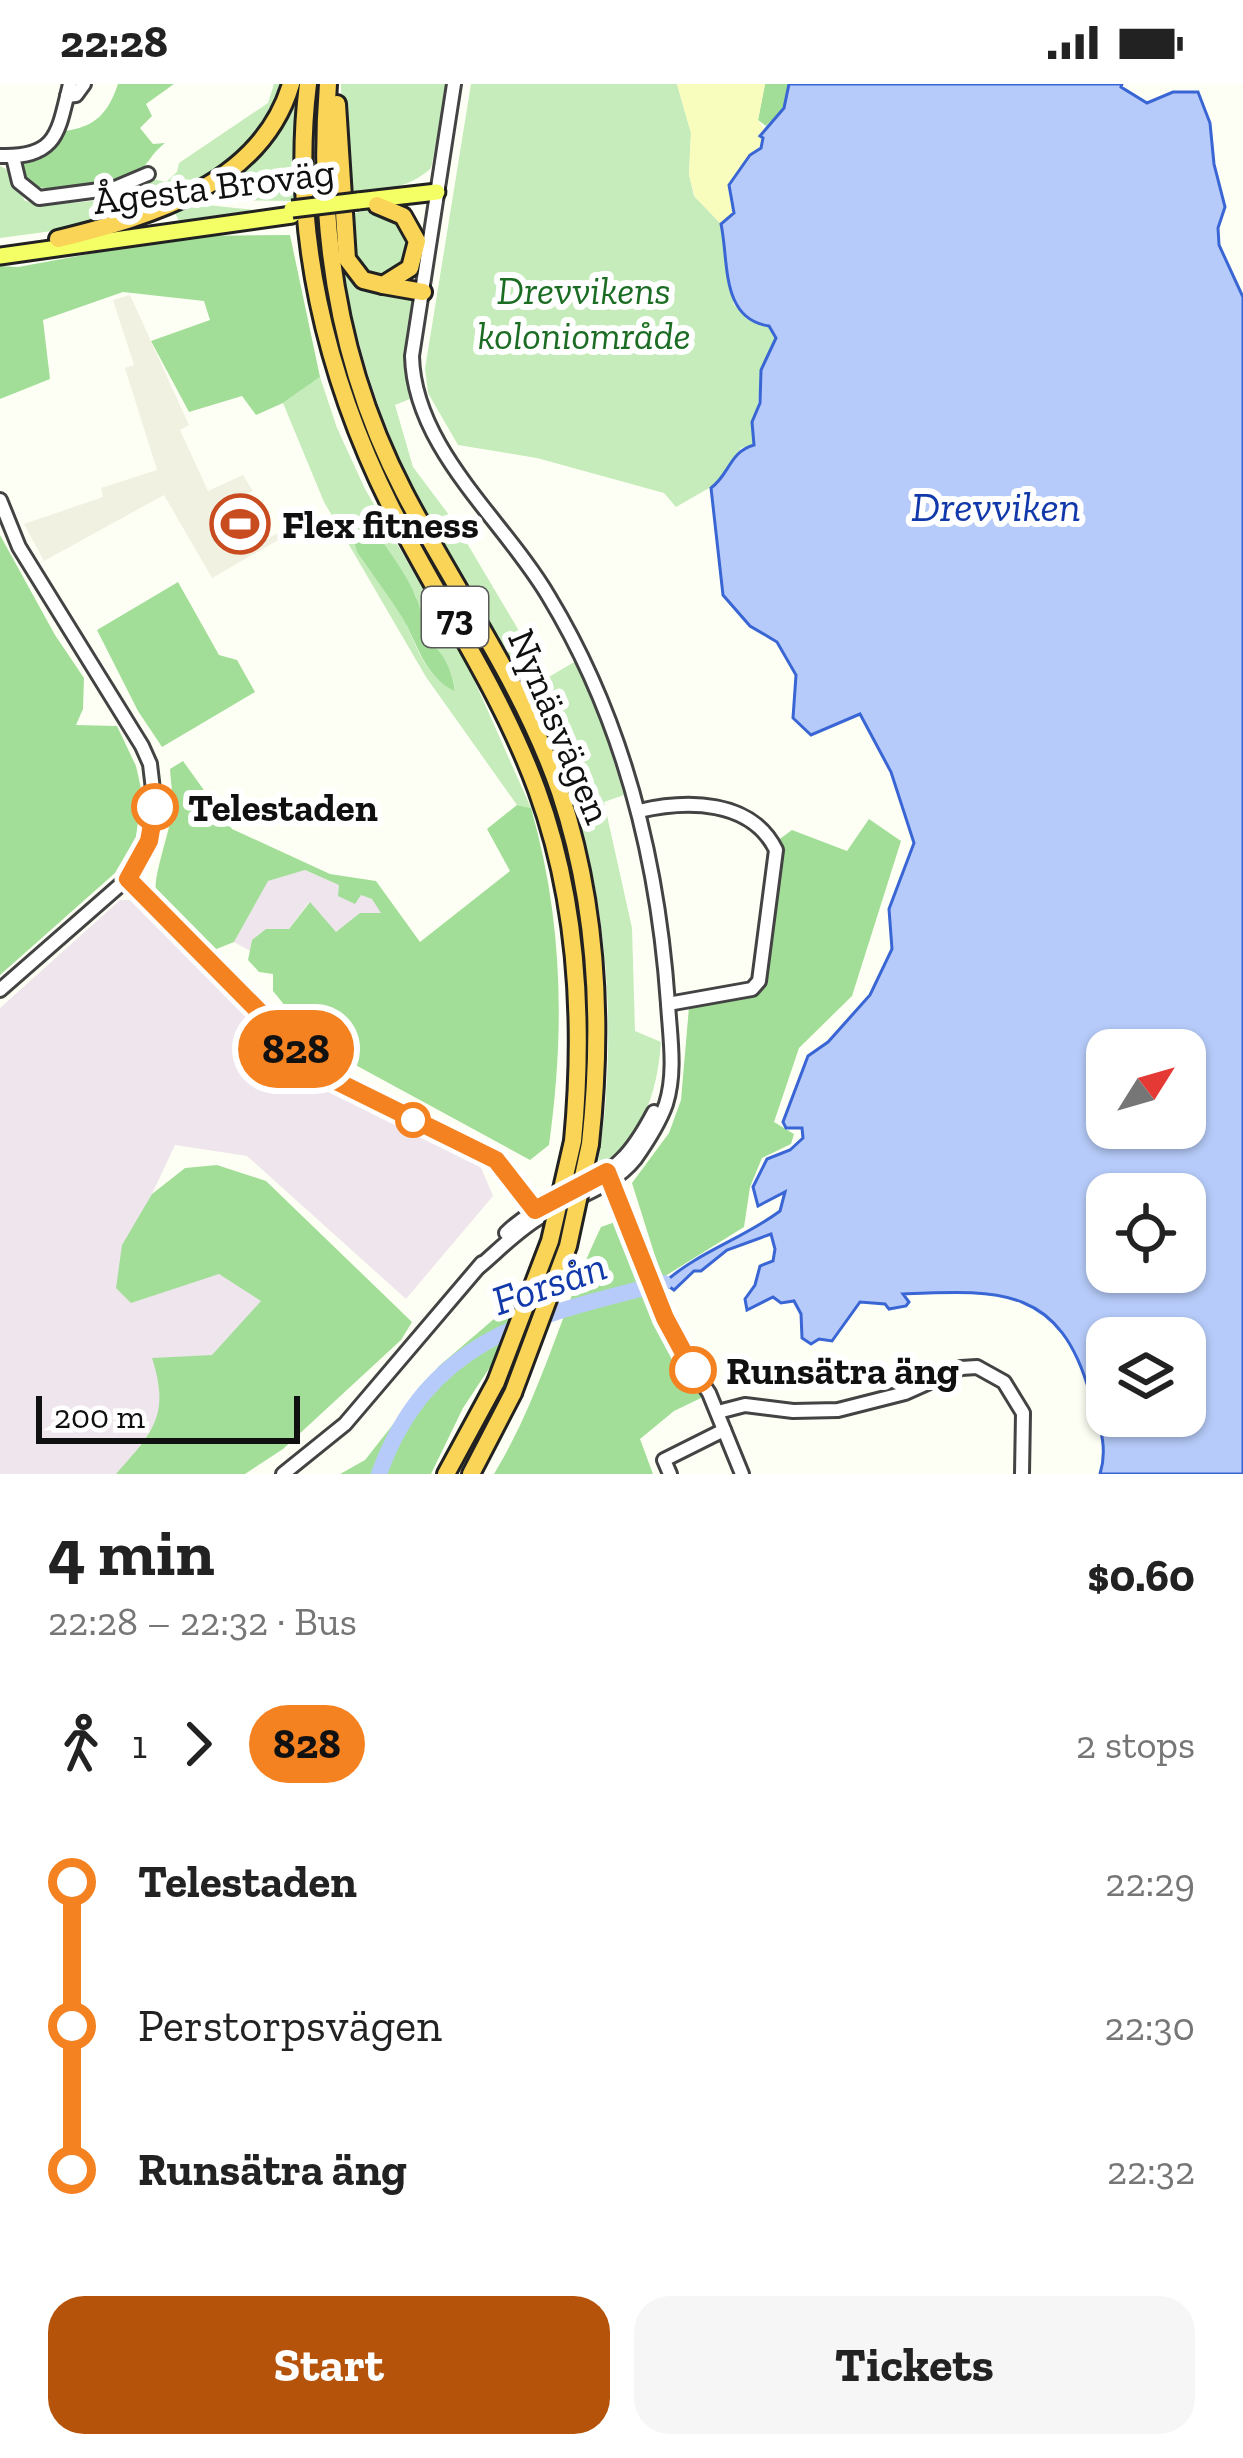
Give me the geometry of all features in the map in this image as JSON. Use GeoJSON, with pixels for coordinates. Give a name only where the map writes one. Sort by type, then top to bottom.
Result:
{"type":"FeatureCollection","features":[{"type":"Feature","properties":{"kind":"highway"},"geometry":{"type":"LineString","coordinates":[[58,239],[119,224],[178,200],[234,169],[276,122],[291,84]]}},
{"type":"Feature","properties":{"kind":"highway","name":"Nynäsvägen"},"geometry":{"type":"LineString","coordinates":[[308,84],[303,146],[308,228],[317,299],[339,380],[393,512],[509,720],[538,792],[568,910],[577,998],[581,1142],[550,1241],[496,1382],[446,1474]]}},
{"type":"Feature","properties":{"kind":"highway","name":"Nynäsvägen"},"geometry":{"type":"LineString","coordinates":[[328,84],[323,168],[327,227],[350,351],[404,490],[487,633],[559,789],[588,906],[599,1005],[568,1246],[513,1393],[471,1474]]}},
{"type":"Feature","properties":{"kind":"highway"},"geometry":{"type":"LineString","coordinates":[[338,84],[337,146],[347,259],[363,280],[423,292]]}},
{"type":"Feature","properties":{"kind":"highway"},"geometry":{"type":"LineString","coordinates":[[364,204],[403,215],[417,241],[410,268],[383,285]]}},
{"type":"Feature","properties":{"kind":"main road","name":"Ågesta Broväg"},"geometry":{"type":"LineString","coordinates":[[0,252],[437,195]]}},
{"type":"Feature","properties":{"kind":"main road"},"geometry":{"type":"LineString","coordinates":[[178,200],[169,215],[178,227]]}},
{"type":"Feature","properties":{"kind":"main road","name":"Ågesta Broväg"},"geometry":{"type":"LineString","coordinates":[[0,252],[58,239],[178,227]]}},
{"type":"Feature","properties":{"kind":"street"},"geometry":{"type":"LineString","coordinates":[[84,84],[76,95],[69,90],[57,138],[36,153],[6,157],[19,182],[39,198],[115,188],[148,174]]}},
{"type":"Feature","properties":{"kind":"street"},"geometry":{"type":"LineString","coordinates":[[283,1474],[345,1424],[479,1267],[533,1216],[609,1176],[653,1114],[671,1053],[660,919],[639,811],[604,706],[548,594],[427,425],[413,374],[454,84]]}},
{"type":"Feature","properties":{"kind":"street"},"geometry":{"type":"LineString","coordinates":[[0,500],[19,547],[135,733],[150,764],[155,807],[141,859],[128,879],[0,990]]}},
{"type":"Feature","properties":{"kind":"street"},"geometry":{"type":"LineString","coordinates":[[639,811],[704,803],[758,825],[776,850],[759,981],[752,989],[668,1004]]}},
{"type":"Feature","properties":{"kind":"street"},"geometry":{"type":"LineString","coordinates":[[128,879],[307,1060],[334,1080],[475,1150],[504,1177],[533,1216]]}},
{"type":"Feature","properties":{"kind":"street"},"geometry":{"type":"LineString","coordinates":[[609,1176],[665,1318],[718,1412],[742,1474]]}},
{"type":"Feature","properties":{"kind":"street"},"geometry":{"type":"LineString","coordinates":[[718,1412],[745,1405],[838,1410],[904,1393],[961,1368],[977,1367],[1004,1382],[1023,1413],[1022,1474]]}},
{"type":"Feature","properties":{"kind":"street"},"geometry":{"type":"LineString","coordinates":[[670,1474],[664,1460],[724,1430]]}},
{"type":"Feature","properties":{"kind":"shaded area"},"geometry":{"type":"Polygon","coordinates":[[[118,84],[174,84],[146,104],[152,116],[140,128],[153,144],[165,143],[143,167],[119,182],[85,188],[50,189],[27,183],[23,164],[54,149],[64,131],[99,117],[118,84]]]}},
{"type":"Feature","properties":{"kind":"shaded area"},"geometry":{"type":"Polygon","coordinates":[[[765,84],[789,84],[784,108],[766,126],[758,120],[765,84]]]}},
{"type":"Feature","properties":{"kind":"shaded area"},"geometry":{"type":"Polygon","coordinates":[[[290,235],[320,377],[283,403],[256,415],[242,396],[189,412],[151,341],[210,320],[204,301],[123,292],[43,320],[50,379],[0,399],[0,266],[18,267],[187,236],[290,235]]]}},
{"type":"Feature","properties":{"kind":"shaded area"},"geometry":{"type":"Polygon","coordinates":[[[130,295],[189,425],[180,430],[208,491],[243,475],[253,491],[222,506],[243,544],[251,540],[256,546],[286,528],[289,534],[212,578],[164,495],[44,561],[24,524],[103,497],[101,488],[157,470],[125,368],[134,365],[113,300],[130,295]]]}},
{"type":"Feature","properties":{"kind":"shaded area"},"geometry":{"type":"Polygon","coordinates":[[[371,524],[415,594],[422,639],[445,660],[455,691],[429,669],[402,617],[358,554],[354,542],[371,524]]]}},
{"type":"Feature","properties":{"kind":"shaded area"},"geometry":{"type":"Polygon","coordinates":[[[0,535],[84,678],[83,709],[76,725],[117,726],[136,766],[142,793],[136,837],[115,873],[0,975],[0,535]]]}},
{"type":"Feature","properties":{"kind":"shaded area"},"geometry":{"type":"Polygon","coordinates":[[[178,582],[219,655],[237,660],[255,692],[162,747],[97,630],[178,582]]]}},
{"type":"Feature","properties":{"kind":"shaded area"},"geometry":{"type":"Polygon","coordinates":[[[183,761],[232,829],[330,874],[376,881],[420,942],[510,871],[487,829],[517,805],[531,808],[550,892],[558,975],[549,1145],[530,1160],[315,1043],[273,991],[273,974],[259,972],[248,960],[252,940],[266,929],[289,929],[310,902],[336,932],[360,913],[381,913],[372,899],[361,895],[355,904],[338,896],[339,885],[305,870],[268,881],[234,942],[214,950],[156,892],[172,811],[170,769],[183,761]]]}},
{"type":"Feature","properties":{"kind":"shaded area"},"geometry":{"type":"Polygon","coordinates":[[[869,819],[901,841],[852,996],[799,1048],[774,1122],[794,1134],[791,1144],[762,1158],[750,1187],[744,1227],[662,1278],[632,1183],[669,1133],[681,1100],[689,1007],[757,996],[765,986],[782,856],[777,841],[792,830],[847,851],[869,819]]]}},
{"type":"Feature","properties":{"kind":"shaded area"},"geometry":{"type":"Polygon","coordinates":[[[305,870],[372,899],[382,912],[335,932],[309,902],[289,929],[252,940],[250,951],[234,942],[267,881],[305,870]]]}},
{"type":"Feature","properties":{"kind":"shaded area"},"geometry":{"type":"Polygon","coordinates":[[[120,900],[131,900],[307,1075],[480,1165],[493,1196],[406,1299],[247,1156],[175,1145],[121,1260],[220,1272],[263,1301],[163,1414],[119,1474],[0,1474],[0,1008],[120,900]]]}},
{"type":"Feature","properties":{"kind":"shaded area"},"geometry":{"type":"Polygon","coordinates":[[[217,1165],[266,1181],[412,1322],[401,1340],[283,1449],[245,1474],[116,1474],[155,1421],[159,1394],[152,1358],[212,1355],[261,1301],[219,1274],[131,1303],[116,1288],[122,1245],[152,1194],[185,1168],[217,1165]]]}},
{"type":"Feature","properties":{"kind":"shaded area"},"geometry":{"type":"Polygon","coordinates":[[[615,1222],[662,1336],[703,1397],[674,1411],[640,1439],[653,1474],[494,1474],[525,1414],[601,1227],[615,1222]]]}},
{"type":"Feature","properties":{"kind":"shaded area"},"geometry":{"type":"Polygon","coordinates":[[[516,1300],[494,1361],[463,1408],[431,1474],[340,1474],[365,1460],[439,1366],[516,1300]]]}},
{"type":"Feature","properties":{"kind":"green space"},"geometry":{"type":"Polygon","coordinates":[[[274,84],[286,84],[272,122],[221,173],[105,224],[0,238],[0,166],[8,170],[25,201],[41,203],[91,201],[153,179],[166,182],[179,163],[268,103],[274,84]]]}},
{"type":"Feature","properties":{"kind":"green space"},"geometry":{"type":"Polygon","coordinates":[[[300,84],[295,138],[297,201],[192,200],[258,154],[279,124],[300,84]]]}},
{"type":"Feature","properties":{"kind":"green space"},"geometry":{"type":"Polygon","coordinates":[[[341,84],[448,84],[431,168],[401,185],[344,194],[341,84]]]}},
{"type":"Feature","properties":{"kind":"green space","name":"Drevvikens koloniområde"},"geometry":{"type":"Polygon","coordinates":[[[471,84],[677,84],[691,133],[689,174],[694,196],[721,224],[734,305],[758,324],[769,326],[776,337],[761,370],[754,445],[741,448],[723,480],[676,507],[664,493],[537,458],[458,445],[428,393],[425,369],[471,84]]]}},
{"type":"Feature","properties":{"kind":"green space"},"geometry":{"type":"Polygon","coordinates":[[[187,203],[255,210],[179,221],[175,213],[187,203]]]}},
{"type":"Feature","properties":{"kind":"green space"},"geometry":{"type":"Polygon","coordinates":[[[366,210],[393,216],[408,236],[412,255],[388,280],[357,270],[346,216],[366,210]]]}},
{"type":"Feature","properties":{"kind":"green space"},"geometry":{"type":"Polygon","coordinates":[[[340,260],[359,284],[412,299],[407,366],[410,399],[395,405],[413,467],[455,523],[547,678],[576,661],[597,707],[624,795],[604,802],[632,928],[635,1031],[661,1042],[645,1113],[626,1142],[598,1167],[608,1055],[606,973],[596,891],[577,811],[531,698],[431,520],[387,430],[340,260]]]}},
{"type":"Feature","properties":{"kind":"green space"},"geometry":{"type":"Polygon","coordinates":[[[320,377],[365,489],[467,664],[531,808],[517,805],[426,677],[324,502],[283,403],[320,377]],[[371,525],[358,554],[399,611],[429,669],[455,690],[445,660],[422,639],[416,596],[371,525]]]}},
{"type":"Feature","properties":{"kind":"sand"},"geometry":{"type":"Polygon","coordinates":[[[677,84],[765,84],[758,120],[766,132],[734,178],[734,213],[721,224],[695,197],[689,175],[691,133],[677,84]]]}},
{"type":"Feature","properties":{"kind":"water","name":"Drevviken"},"geometry":{"type":"Polygon","coordinates":[[[789,84],[1122,84],[1147,103],[1173,92],[1198,92],[1210,123],[1225,207],[1218,228],[1219,245],[1243,297],[1243,1474],[1100,1474],[1101,1437],[1206,1437],[1206,1317],[1086,1317],[1086,1383],[1062,1332],[1022,1302],[997,1295],[903,1294],[909,1302],[906,1306],[889,1309],[885,1304],[860,1302],[832,1341],[819,1339],[811,1344],[802,1338],[801,1314],[794,1301],[781,1303],[773,1297],[747,1310],[745,1299],[760,1266],[773,1261],[771,1234],[727,1250],[674,1290],[664,1283],[780,1211],[785,1192],[758,1206],[753,1187],[767,1159],[790,1150],[803,1138],[802,1128],[786,1128],[783,1122],[808,1056],[828,1042],[870,995],[892,949],[889,909],[914,843],[891,772],[860,714],[811,735],[793,718],[796,675],[777,642],[750,626],[723,595],[711,488],[739,453],[754,445],[752,422],[760,403],[761,370],[776,338],[769,326],[753,321],[734,300],[721,224],[734,213],[729,185],[750,155],[761,148],[760,136],[784,108],[789,84]]]}},
{"type":"Feature","properties":{"kind":"waterway","name":"Forsån"},"geometry":{"type":"LineString","coordinates":[[379,1474],[400,1427],[427,1390],[458,1361],[532,1321],[664,1283]]}},
{"type":"Feature","properties":{"kind":"bus line","name":"828"},"geometry":{"type":"LineString","coordinates":[[155,807],[149,841],[128,879],[307,1060],[334,1080],[487,1154],[509,1174],[535,1210],[607,1172],[665,1318],[693,1370]]}},
{"type":"Feature","properties":{"kind":"place","name":"Flex fitness"},"geometry":{"type":"Point","coordinates":[240,524]}},
{"type":"Feature","properties":{"kind":"place","name":"Telestaden"},"geometry":{"type":"Point","coordinates":[155,807]}},
{"type":"Feature","properties":{"kind":"place","name":"Runsätra äng"},"geometry":{"type":"Point","coordinates":[693,1370]}}]}
